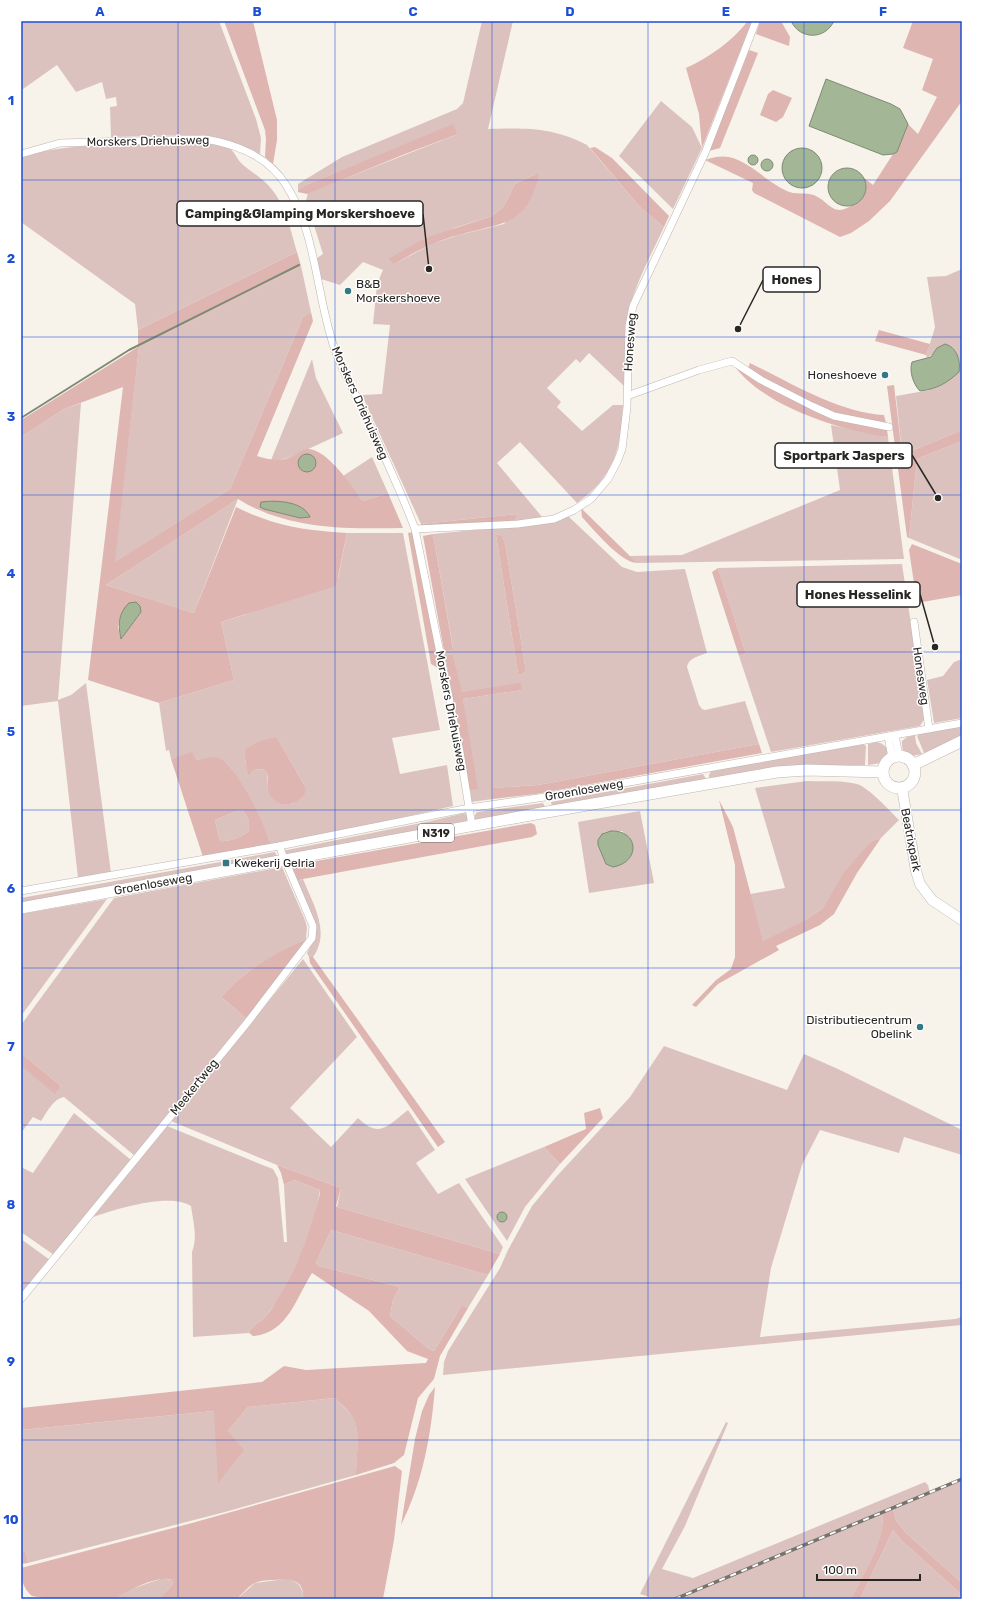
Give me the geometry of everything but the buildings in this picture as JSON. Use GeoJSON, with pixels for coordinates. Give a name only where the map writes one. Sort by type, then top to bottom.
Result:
{"type":"FeatureCollection","features":[{"type":"Feature","properties":{"kind":"main road"},"geometry":{"type":"LineString","coordinates":[[913,765],[962,741]]}},
{"type":"Feature","properties":{"kind":"main road"},"geometry":{"type":"LineString","coordinates":[[895,757],[906,758],[913,765],[914,777],[909,784],[902,788],[890,786],[885,780],[883,772],[885,764],[895,757]]}},
{"type":"Feature","properties":{"kind":"main road","name":"Groenloseweg"},"geometry":{"type":"LineString","coordinates":[[21,908],[562,809],[777,772],[807,770],[883,772]]}},
{"type":"Feature","properties":{"kind":"street","name":"Honesweg"},"geometry":{"type":"LineString","coordinates":[[415,529],[536,522],[554,519],[581,506],[599,490],[608,479],[622,449],[630,320],[633,306],[705,153],[756,21]]}},
{"type":"Feature","properties":{"kind":"street","name":"Morskers Driehuisweg"},"geometry":{"type":"LineString","coordinates":[[21,154],[60,143],[205,139],[221,141],[242,149],[263,161],[286,184],[294,198],[305,228],[335,350],[402,494],[415,529],[460,752],[472,826]]}},
{"type":"Feature","properties":{"kind":"street"},"geometry":{"type":"LineString","coordinates":[[626,396],[699,370],[732,361],[761,380],[834,416],[889,427]]}},
{"type":"Feature","properties":{"kind":"street","name":"Honesweg"},"geometry":{"type":"LineString","coordinates":[[914,622],[928,729]]}},
{"type":"Feature","properties":{"kind":"street","name":"Groenloseweg"},"geometry":{"type":"LineString","coordinates":[[21,891],[279,846],[469,808],[552,796],[962,723]]}},
{"type":"Feature","properties":{"kind":"street"},"geometry":{"type":"LineString","coordinates":[[892,736],[895,757]]}},
{"type":"Feature","properties":{"kind":"street","name":"Beatrixpark"},"geometry":{"type":"LineString","coordinates":[[902,788],[916,871],[920,884],[932,900],[962,920]]}},
{"type":"Feature","properties":{"kind":"street"},"geometry":{"type":"LineString","coordinates":[[279,846],[285,860]]}},
{"type":"Feature","properties":{"kind":"street","name":"Meekertweg"},"geometry":{"type":"LineString","coordinates":[[21,1299],[247,1023],[312,938],[313,926],[285,860]]}},
{"type":"Feature","properties":{"kind":"shaded area"},"geometry":{"type":"Polygon","coordinates":[[[21,21],[219,21],[256,119],[261,138],[260,154],[222,139],[197,135],[111,137],[110,107],[117,106],[116,97],[106,99],[102,82],[76,92],[57,65],[23,89],[21,86],[21,21]]]}},
{"type":"Feature","properties":{"kind":"shaded area"},"geometry":{"type":"Polygon","coordinates":[[[224,21],[253,21],[277,120],[277,140],[273,164],[265,157],[265,130],[224,21]]]}},
{"type":"Feature","properties":{"kind":"shaded area"},"geometry":{"type":"Polygon","coordinates":[[[482,21],[513,21],[488,129],[539,130],[562,135],[587,145],[640,207],[664,227],[639,281],[628,314],[624,386],[589,353],[580,363],[576,359],[547,388],[561,402],[557,407],[582,431],[613,405],[623,405],[622,421],[617,448],[613,461],[600,483],[577,503],[520,442],[497,463],[543,518],[515,521],[518,514],[421,524],[362,395],[382,394],[390,325],[373,324],[377,284],[383,270],[363,262],[340,285],[321,279],[317,258],[323,254],[306,200],[308,193],[458,134],[453,125],[306,185],[298,190],[298,184],[342,157],[457,109],[463,103],[482,21]],[[539,174],[515,184],[504,206],[492,216],[454,228],[394,264],[434,243],[504,224],[539,174]]]}},
{"type":"Feature","properties":{"kind":"shaded area"},"geometry":{"type":"Polygon","coordinates":[[[748,21],[752,21],[702,148],[699,114],[686,68],[720,48],[735,36],[748,21]]]}},
{"type":"Feature","properties":{"kind":"shaded area"},"geometry":{"type":"Polygon","coordinates":[[[760,21],[781,21],[790,37],[789,46],[756,34],[760,21]]]}},
{"type":"Feature","properties":{"kind":"shaded area"},"geometry":{"type":"Polygon","coordinates":[[[791,21],[834,21],[825,32],[812,35],[800,32],[791,21]]]}},
{"type":"Feature","properties":{"kind":"shaded area"},"geometry":{"type":"Polygon","coordinates":[[[913,21],[962,21],[962,101],[890,201],[869,221],[851,233],[840,237],[754,193],[752,190],[753,183],[705,160],[729,157],[738,160],[751,167],[780,188],[790,192],[814,195],[835,209],[845,209],[859,202],[862,199],[866,189],[863,177],[873,185],[893,154],[897,151],[908,124],[918,134],[937,97],[922,90],[933,59],[903,48],[913,21]]]}},
{"type":"Feature","properties":{"kind":"shaded area"},"geometry":{"type":"Polygon","coordinates":[[[749,50],[758,53],[720,148],[709,151],[749,50]]]}},
{"type":"Feature","properties":{"kind":"shaded area"},"geometry":{"type":"Polygon","coordinates":[[[826,79],[891,104],[900,109],[908,124],[897,152],[883,155],[809,126],[826,79]]]}},
{"type":"Feature","properties":{"kind":"shaded area"},"geometry":{"type":"Polygon","coordinates":[[[773,90],[792,98],[783,117],[776,122],[760,115],[768,94],[773,90]]]}},
{"type":"Feature","properties":{"kind":"shaded area"},"geometry":{"type":"Polygon","coordinates":[[[661,101],[692,127],[702,148],[673,209],[619,156],[661,101]]]}},
{"type":"Feature","properties":{"kind":"shaded area"},"geometry":{"type":"Polygon","coordinates":[[[453,124],[458,134],[307,194],[298,192],[298,190],[306,185],[453,124]]]}},
{"type":"Feature","properties":{"kind":"shaded area"},"geometry":{"type":"Polygon","coordinates":[[[189,142],[214,144],[230,149],[246,168],[266,183],[278,198],[282,206],[297,252],[138,330],[135,304],[21,222],[21,156],[42,151],[84,146],[189,142]]]}},
{"type":"Feature","properties":{"kind":"shaded area"},"geometry":{"type":"Polygon","coordinates":[[[595,147],[612,158],[669,216],[664,227],[640,207],[590,148],[595,147]]]}},
{"type":"Feature","properties":{"kind":"shaded area"},"geometry":{"type":"Polygon","coordinates":[[[802,148],[813,151],[819,157],[822,168],[819,179],[813,185],[802,188],[791,185],[785,179],[782,168],[785,157],[791,151],[802,148]]]}},
{"type":"Feature","properties":{"kind":"shaded area"},"geometry":{"type":"Polygon","coordinates":[[[751,155],[755,155],[757,156],[757,164],[751,165],[748,162],[748,158],[751,155]]]}},
{"type":"Feature","properties":{"kind":"shaded area"},"geometry":{"type":"Polygon","coordinates":[[[767,159],[771,161],[773,165],[771,169],[767,171],[763,169],[761,165],[763,161],[767,159]]]}},
{"type":"Feature","properties":{"kind":"shaded area"},"geometry":{"type":"Polygon","coordinates":[[[843,168],[851,168],[861,173],[865,180],[865,194],[861,201],[851,206],[843,206],[833,201],[831,198],[828,191],[828,183],[833,173],[836,171],[843,168]]]}},
{"type":"Feature","properties":{"kind":"shaded area"},"geometry":{"type":"Polygon","coordinates":[[[539,174],[528,204],[511,220],[442,240],[417,251],[394,264],[388,259],[416,243],[434,235],[492,216],[504,206],[515,184],[539,174]]]}},
{"type":"Feature","properties":{"kind":"shaded area"},"geometry":{"type":"Polygon","coordinates":[[[297,252],[301,266],[139,347],[115,562],[230,489],[303,317],[311,312],[313,321],[257,456],[280,460],[293,456],[305,449],[314,450],[322,454],[338,469],[363,501],[388,493],[403,528],[318,526],[277,517],[238,499],[106,585],[194,613],[236,507],[277,523],[303,529],[347,533],[336,586],[221,622],[234,680],[159,703],[88,680],[123,387],[64,409],[21,437],[21,420],[138,347],[138,330],[297,252]],[[316,462],[300,468],[303,471],[308,472],[315,467],[316,462]],[[276,502],[260,507],[300,518],[309,514],[294,504],[276,502]],[[141,612],[120,617],[118,627],[121,639],[141,612]]]}},
{"type":"Feature","properties":{"kind":"shaded area"},"geometry":{"type":"Polygon","coordinates":[[[301,266],[311,312],[303,317],[230,489],[114,563],[139,347],[301,266]]]}},
{"type":"Feature","properties":{"kind":"shaded area"},"geometry":{"type":"Polygon","coordinates":[[[962,269],[962,430],[904,454],[902,453],[896,396],[930,390],[934,353],[927,358],[926,355],[935,327],[927,277],[946,276],[962,269]]]}},
{"type":"Feature","properties":{"kind":"shaded area"},"geometry":{"type":"Polygon","coordinates":[[[879,330],[930,344],[926,355],[875,341],[879,330]]]}},
{"type":"Feature","properties":{"kind":"shaded area"},"geometry":{"type":"Polygon","coordinates":[[[945,344],[953,348],[959,359],[959,372],[941,385],[932,389],[920,391],[915,385],[912,377],[912,362],[931,357],[937,348],[945,344]]]}},
{"type":"Feature","properties":{"kind":"shaded area"},"geometry":{"type":"Polygon","coordinates":[[[312,359],[316,378],[343,433],[291,457],[271,460],[312,359]]]}},
{"type":"Feature","properties":{"kind":"shaded area"},"geometry":{"type":"Polygon","coordinates":[[[750,363],[833,403],[867,413],[884,415],[886,423],[848,416],[830,411],[806,401],[748,368],[750,363]]]}},
{"type":"Feature","properties":{"kind":"shaded area"},"geometry":{"type":"Polygon","coordinates":[[[735,367],[842,421],[887,430],[888,437],[848,429],[784,405],[765,394],[748,381],[735,367]]]}},
{"type":"Feature","properties":{"kind":"shaded area"},"geometry":{"type":"Polygon","coordinates":[[[894,385],[902,454],[962,430],[962,441],[917,459],[909,538],[907,537],[887,386],[894,385]]]}},
{"type":"Feature","properties":{"kind":"shaded area"},"geometry":{"type":"Polygon","coordinates":[[[81,403],[58,700],[71,695],[86,683],[111,873],[78,878],[58,701],[21,706],[21,437],[64,409],[81,403]]]}},
{"type":"Feature","properties":{"kind":"shaded area"},"geometry":{"type":"Polygon","coordinates":[[[831,425],[888,437],[904,559],[637,563],[629,556],[682,555],[840,490],[831,425]]]}},
{"type":"Feature","properties":{"kind":"shaded area"},"geometry":{"type":"Polygon","coordinates":[[[962,441],[962,560],[909,538],[917,459],[962,441]]]}},
{"type":"Feature","properties":{"kind":"shaded area"},"geometry":{"type":"Polygon","coordinates":[[[307,454],[313,457],[316,463],[313,469],[307,472],[301,469],[298,463],[301,457],[307,454]]]}},
{"type":"Feature","properties":{"kind":"shaded area"},"geometry":{"type":"Polygon","coordinates":[[[372,457],[388,493],[363,501],[343,476],[372,457]]]}},
{"type":"Feature","properties":{"kind":"shaded area"},"geometry":{"type":"Polygon","coordinates":[[[238,499],[194,613],[106,585],[238,499]]]}},
{"type":"Feature","properties":{"kind":"shaded area"},"geometry":{"type":"Polygon","coordinates":[[[274,501],[295,505],[302,508],[310,517],[300,518],[264,509],[260,507],[261,502],[274,501]]]}},
{"type":"Feature","properties":{"kind":"shaded area"},"geometry":{"type":"Polygon","coordinates":[[[581,508],[637,563],[630,562],[615,552],[582,517],[581,508]]]}},
{"type":"Feature","properties":{"kind":"shaded area"},"geometry":{"type":"Polygon","coordinates":[[[518,514],[515,521],[423,529],[421,524],[518,514]]]}},
{"type":"Feature","properties":{"kind":"shaded area"},"geometry":{"type":"Polygon","coordinates":[[[568,516],[622,567],[637,572],[685,569],[707,653],[697,656],[689,661],[687,667],[699,705],[705,710],[745,701],[759,744],[538,785],[493,788],[493,799],[471,802],[463,699],[522,690],[462,692],[453,654],[445,655],[444,651],[453,648],[433,534],[546,523],[568,516]],[[501,534],[496,535],[518,674],[521,675],[526,671],[505,543],[501,534]]]}},
{"type":"Feature","properties":{"kind":"shaded area"},"geometry":{"type":"Polygon","coordinates":[[[413,532],[440,669],[431,664],[408,533],[413,532]]]}},
{"type":"Feature","properties":{"kind":"shaded area"},"geometry":{"type":"Polygon","coordinates":[[[347,533],[403,533],[440,730],[392,738],[400,774],[447,765],[453,806],[378,823],[271,844],[257,813],[230,766],[221,759],[207,758],[197,760],[192,753],[171,759],[169,750],[166,751],[159,703],[234,680],[221,622],[244,615],[338,578],[347,533]],[[279,741],[245,760],[248,774],[254,770],[263,769],[267,773],[268,789],[292,804],[302,798],[306,788],[279,741]]]}},
{"type":"Feature","properties":{"kind":"shaded area"},"geometry":{"type":"Polygon","coordinates":[[[433,534],[453,649],[444,651],[423,536],[433,534]]]}},
{"type":"Feature","properties":{"kind":"shaded area"},"geometry":{"type":"Polygon","coordinates":[[[501,534],[505,543],[526,671],[521,675],[518,674],[496,535],[501,534]]]}},
{"type":"Feature","properties":{"kind":"shaded area"},"geometry":{"type":"Polygon","coordinates":[[[912,544],[962,564],[962,595],[917,603],[909,550],[912,544]]]}},
{"type":"Feature","properties":{"kind":"shaded area"},"geometry":{"type":"Polygon","coordinates":[[[902,564],[925,718],[920,726],[771,752],[739,656],[746,654],[718,568],[902,564]]]}},
{"type":"Feature","properties":{"kind":"shaded area"},"geometry":{"type":"Polygon","coordinates":[[[718,568],[746,654],[739,656],[712,572],[718,568]]]}},
{"type":"Feature","properties":{"kind":"shaded area"},"geometry":{"type":"Polygon","coordinates":[[[136,602],[140,606],[141,612],[121,639],[119,624],[121,615],[129,603],[136,602]]]}},
{"type":"Feature","properties":{"kind":"shaded area"},"geometry":{"type":"Polygon","coordinates":[[[453,654],[462,692],[519,683],[521,684],[522,690],[463,699],[478,789],[469,790],[445,655],[453,654]]]}},
{"type":"Feature","properties":{"kind":"shaded area"},"geometry":{"type":"Polygon","coordinates":[[[962,659],[962,718],[934,723],[927,680],[943,676],[954,662],[962,659]]]}},
{"type":"Feature","properties":{"kind":"shaded area"},"geometry":{"type":"Polygon","coordinates":[[[962,726],[962,736],[924,753],[917,736],[919,734],[962,726]]]}},
{"type":"Feature","properties":{"kind":"shaded area"},"geometry":{"type":"Polygon","coordinates":[[[915,735],[916,743],[922,754],[907,755],[903,750],[902,741],[907,737],[915,735]]]}},
{"type":"Feature","properties":{"kind":"shaded area"},"geometry":{"type":"Polygon","coordinates":[[[275,737],[279,741],[306,788],[301,799],[291,804],[279,803],[270,795],[268,790],[267,773],[263,769],[254,770],[248,775],[247,772],[245,759],[246,749],[258,742],[275,737]]]}},
{"type":"Feature","properties":{"kind":"shaded area"},"geometry":{"type":"Polygon","coordinates":[[[877,742],[886,747],[888,752],[887,758],[882,762],[868,765],[868,744],[877,742]]]}},
{"type":"Feature","properties":{"kind":"shaded area"},"geometry":{"type":"Polygon","coordinates":[[[759,744],[762,753],[536,794],[493,799],[493,788],[538,785],[759,744]]]}},
{"type":"Feature","properties":{"kind":"shaded area"},"geometry":{"type":"Polygon","coordinates":[[[863,744],[866,746],[865,765],[795,766],[709,778],[711,771],[863,744]]]}},
{"type":"Feature","properties":{"kind":"shaded area"},"geometry":{"type":"Polygon","coordinates":[[[192,752],[197,760],[215,757],[228,764],[250,798],[271,844],[203,857],[171,759],[192,752]],[[242,810],[215,820],[220,841],[235,839],[248,832],[248,820],[242,810]]]}},
{"type":"Feature","properties":{"kind":"shaded area"},"geometry":{"type":"Polygon","coordinates":[[[703,774],[706,779],[552,807],[551,802],[703,774]]]}},
{"type":"Feature","properties":{"kind":"shaded area"},"geometry":{"type":"Polygon","coordinates":[[[807,781],[851,783],[862,786],[885,805],[899,820],[881,838],[872,841],[823,908],[807,919],[763,942],[750,894],[785,888],[755,788],[807,781]]]}},
{"type":"Feature","properties":{"kind":"shaded area"},"geometry":{"type":"Polygon","coordinates":[[[719,800],[733,827],[763,941],[807,919],[823,908],[845,871],[872,841],[881,838],[857,873],[834,914],[820,925],[776,946],[779,950],[718,984],[696,1007],[692,1005],[716,980],[731,969],[735,957],[735,865],[719,800]]]}},
{"type":"Feature","properties":{"kind":"shaded area"},"geometry":{"type":"Polygon","coordinates":[[[543,803],[545,807],[475,820],[475,815],[477,812],[543,803]]]}},
{"type":"Feature","properties":{"kind":"shaded area"},"geometry":{"type":"Polygon","coordinates":[[[242,810],[247,817],[249,823],[248,832],[235,839],[220,841],[215,820],[242,810]]]}},
{"type":"Feature","properties":{"kind":"shaded area"},"geometry":{"type":"Polygon","coordinates":[[[640,811],[654,883],[589,893],[578,822],[640,811]],[[622,831],[605,832],[598,840],[630,838],[622,831]]]}},
{"type":"Feature","properties":{"kind":"shaded area"},"geometry":{"type":"Polygon","coordinates":[[[465,813],[468,824],[285,859],[282,851],[431,821],[465,813]]]}},
{"type":"Feature","properties":{"kind":"shaded area"},"geometry":{"type":"Polygon","coordinates":[[[531,823],[535,825],[537,834],[532,837],[295,881],[288,866],[531,823]]]}},
{"type":"Feature","properties":{"kind":"shaded area"},"geometry":{"type":"Polygon","coordinates":[[[611,831],[620,832],[627,836],[633,847],[632,853],[628,859],[622,864],[613,867],[606,864],[598,845],[598,840],[602,834],[611,831]]]}},
{"type":"Feature","properties":{"kind":"shaded area"},"geometry":{"type":"Polygon","coordinates":[[[275,852],[279,860],[21,906],[21,898],[275,852]]]}},
{"type":"Feature","properties":{"kind":"shaded area"},"geometry":{"type":"Polygon","coordinates":[[[282,867],[305,920],[307,927],[306,939],[283,950],[260,964],[240,979],[221,997],[246,1018],[135,1156],[64,1097],[53,1103],[41,1121],[33,1117],[21,1133],[21,1066],[55,1093],[61,1086],[21,1053],[21,1025],[114,898],[282,867]]]}},
{"type":"Feature","properties":{"kind":"shaded area"},"geometry":{"type":"Polygon","coordinates":[[[303,879],[315,908],[320,928],[318,947],[313,957],[309,957],[307,953],[314,938],[295,881],[303,879]]]}},
{"type":"Feature","properties":{"kind":"shaded area"},"geometry":{"type":"Polygon","coordinates":[[[107,899],[21,1016],[21,914],[107,899]]]}},
{"type":"Feature","properties":{"kind":"shaded area"},"geometry":{"type":"Polygon","coordinates":[[[306,939],[275,983],[246,1018],[221,997],[239,979],[260,964],[282,950],[306,939]]]}},
{"type":"Feature","properties":{"kind":"shaded area"},"geometry":{"type":"Polygon","coordinates":[[[309,957],[313,957],[445,1142],[438,1147],[310,963],[309,957]]]}},
{"type":"Feature","properties":{"kind":"shaded area"},"geometry":{"type":"Polygon","coordinates":[[[303,959],[357,1037],[290,1108],[331,1147],[358,1118],[372,1128],[378,1129],[389,1125],[408,1110],[435,1150],[416,1163],[438,1194],[459,1183],[503,1247],[500,1254],[337,1207],[341,1188],[277,1165],[171,1121],[303,959]]]}},
{"type":"Feature","properties":{"kind":"shaded area"},"geometry":{"type":"Polygon","coordinates":[[[664,1046],[787,1090],[804,1054],[838,1069],[962,1130],[962,1155],[904,1137],[899,1153],[820,1130],[802,1165],[771,1268],[760,1337],[955,1319],[962,1317],[962,1325],[443,1375],[444,1362],[448,1351],[500,1268],[532,1206],[556,1177],[630,1097],[664,1046]]]}},
{"type":"Feature","properties":{"kind":"shaded area"},"geometry":{"type":"Polygon","coordinates":[[[21,1053],[61,1086],[55,1094],[21,1066],[21,1053]]]}},
{"type":"Feature","properties":{"kind":"shaded area"},"geometry":{"type":"Polygon","coordinates":[[[600,1108],[603,1118],[560,1164],[544,1147],[586,1129],[584,1113],[600,1108]]]}},
{"type":"Feature","properties":{"kind":"shaded area"},"geometry":{"type":"Polygon","coordinates":[[[74,1113],[131,1160],[54,1255],[21,1232],[21,1167],[33,1173],[74,1113]]]}},
{"type":"Feature","properties":{"kind":"shaded area"},"geometry":{"type":"Polygon","coordinates":[[[167,1126],[273,1169],[278,1178],[284,1242],[287,1242],[284,1185],[294,1180],[320,1190],[314,1217],[297,1264],[276,1303],[249,1333],[193,1337],[192,1252],[195,1235],[191,1206],[182,1202],[157,1201],[129,1206],[93,1217],[167,1126]]]}},
{"type":"Feature","properties":{"kind":"shaded area"},"geometry":{"type":"Polygon","coordinates":[[[544,1147],[560,1164],[525,1207],[507,1241],[465,1179],[544,1147]]]}},
{"type":"Feature","properties":{"kind":"shaded area"},"geometry":{"type":"Polygon","coordinates":[[[277,1165],[341,1188],[337,1207],[500,1254],[488,1275],[331,1230],[316,1263],[319,1266],[400,1287],[393,1300],[390,1316],[429,1349],[434,1351],[462,1305],[468,1308],[440,1356],[434,1379],[418,1398],[404,1455],[394,1463],[356,1475],[358,1441],[355,1422],[349,1412],[335,1398],[248,1407],[228,1431],[244,1450],[218,1483],[214,1411],[21,1430],[21,1408],[262,1382],[284,1366],[306,1370],[426,1363],[428,1359],[407,1351],[369,1311],[312,1273],[290,1313],[283,1321],[275,1328],[265,1333],[253,1336],[249,1333],[271,1309],[291,1275],[308,1235],[320,1194],[320,1190],[294,1180],[284,1185],[277,1165]]]}},
{"type":"Feature","properties":{"kind":"shaded area"},"geometry":{"type":"Polygon","coordinates":[[[500,1212],[504,1212],[506,1213],[506,1221],[500,1222],[497,1219],[497,1215],[500,1212]]]}},
{"type":"Feature","properties":{"kind":"shaded area"},"geometry":{"type":"Polygon","coordinates":[[[331,1230],[488,1275],[468,1308],[462,1305],[434,1351],[429,1349],[390,1316],[393,1300],[400,1287],[319,1266],[316,1263],[331,1230]]]}},
{"type":"Feature","properties":{"kind":"shaded area"},"geometry":{"type":"Polygon","coordinates":[[[21,1239],[50,1260],[21,1295],[21,1239]]]}},
{"type":"Feature","properties":{"kind":"shaded area"},"geometry":{"type":"Polygon","coordinates":[[[435,1387],[425,1458],[415,1492],[401,1525],[415,1439],[422,1411],[429,1395],[435,1387]]]}},
{"type":"Feature","properties":{"kind":"shaded area"},"geometry":{"type":"Polygon","coordinates":[[[335,1398],[350,1413],[356,1425],[358,1439],[356,1475],[225,1512],[28,1563],[26,1551],[21,1550],[21,1430],[214,1411],[228,1431],[248,1407],[335,1398]]]}},
{"type":"Feature","properties":{"kind":"shaded area"},"geometry":{"type":"Polygon","coordinates":[[[726,1422],[728,1423],[685,1526],[662,1569],[693,1578],[925,1482],[928,1485],[930,1493],[962,1480],[962,1583],[905,1532],[896,1520],[893,1509],[883,1513],[877,1547],[851,1599],[656,1599],[640,1594],[726,1422]]]}},
{"type":"Feature","properties":{"kind":"shaded area"},"geometry":{"type":"Polygon","coordinates":[[[395,1466],[402,1471],[394,1540],[383,1599],[303,1599],[301,1587],[298,1583],[289,1580],[260,1581],[249,1587],[237,1599],[159,1599],[173,1584],[172,1580],[167,1579],[160,1579],[143,1584],[116,1599],[50,1599],[32,1596],[23,1584],[21,1568],[192,1523],[395,1466]]]}},
{"type":"Feature","properties":{"kind":"shaded area"},"geometry":{"type":"Polygon","coordinates":[[[893,1509],[896,1520],[905,1532],[962,1583],[962,1595],[901,1540],[893,1530],[860,1599],[851,1599],[877,1546],[883,1513],[893,1509]]]}},
{"type":"Feature","properties":{"kind":"shaded area"},"geometry":{"type":"Polygon","coordinates":[[[893,1530],[901,1540],[962,1595],[956,1599],[860,1599],[893,1530]]]}},
{"type":"Feature","properties":{"kind":"shaded area"},"geometry":{"type":"Polygon","coordinates":[[[21,1550],[26,1551],[28,1563],[21,1564],[21,1550]]]}},
{"type":"Feature","properties":{"kind":"shaded area"},"geometry":{"type":"Polygon","coordinates":[[[163,1578],[172,1580],[173,1584],[159,1599],[116,1599],[132,1589],[163,1578]]]}},
{"type":"Feature","properties":{"kind":"shaded area"},"geometry":{"type":"Polygon","coordinates":[[[285,1579],[293,1581],[299,1585],[302,1591],[303,1599],[237,1599],[255,1583],[285,1579]]]}},
{"type":"Feature","properties":{"kind":"waterway"},"geometry":{"type":"LineString","coordinates":[[21,418],[129,350],[299,265]]}},
{"type":"Feature","properties":{"kind":"railway"},"geometry":{"type":"LineString","coordinates":[[675,1599],[962,1479]]}},
{"type":"Feature","properties":{"kind":"place","name":"Camping&Glamping Morskershoeve"},"geometry":{"type":"Point","coordinates":[429,269]}},
{"type":"Feature","properties":{"kind":"place","name":"B&B Morskershoeve"},"geometry":{"type":"Point","coordinates":[348,291]}},
{"type":"Feature","properties":{"kind":"place","name":"Hones"},"geometry":{"type":"Point","coordinates":[738,329]}},
{"type":"Feature","properties":{"kind":"place","name":"Honeshoeve"},"geometry":{"type":"Point","coordinates":[885,375]}},
{"type":"Feature","properties":{"kind":"place","name":"Sportpark Jaspers"},"geometry":{"type":"Point","coordinates":[938,498]}},
{"type":"Feature","properties":{"kind":"place","name":"Hones Hesselink"},"geometry":{"type":"Point","coordinates":[935,647]}},
{"type":"Feature","properties":{"kind":"place","name":"Kwekerij Gelria"},"geometry":{"type":"Point","coordinates":[226,863]}},
{"type":"Feature","properties":{"kind":"place","name":"Distributiecentrum Obelink"},"geometry":{"type":"Point","coordinates":[920,1027]}}]}
